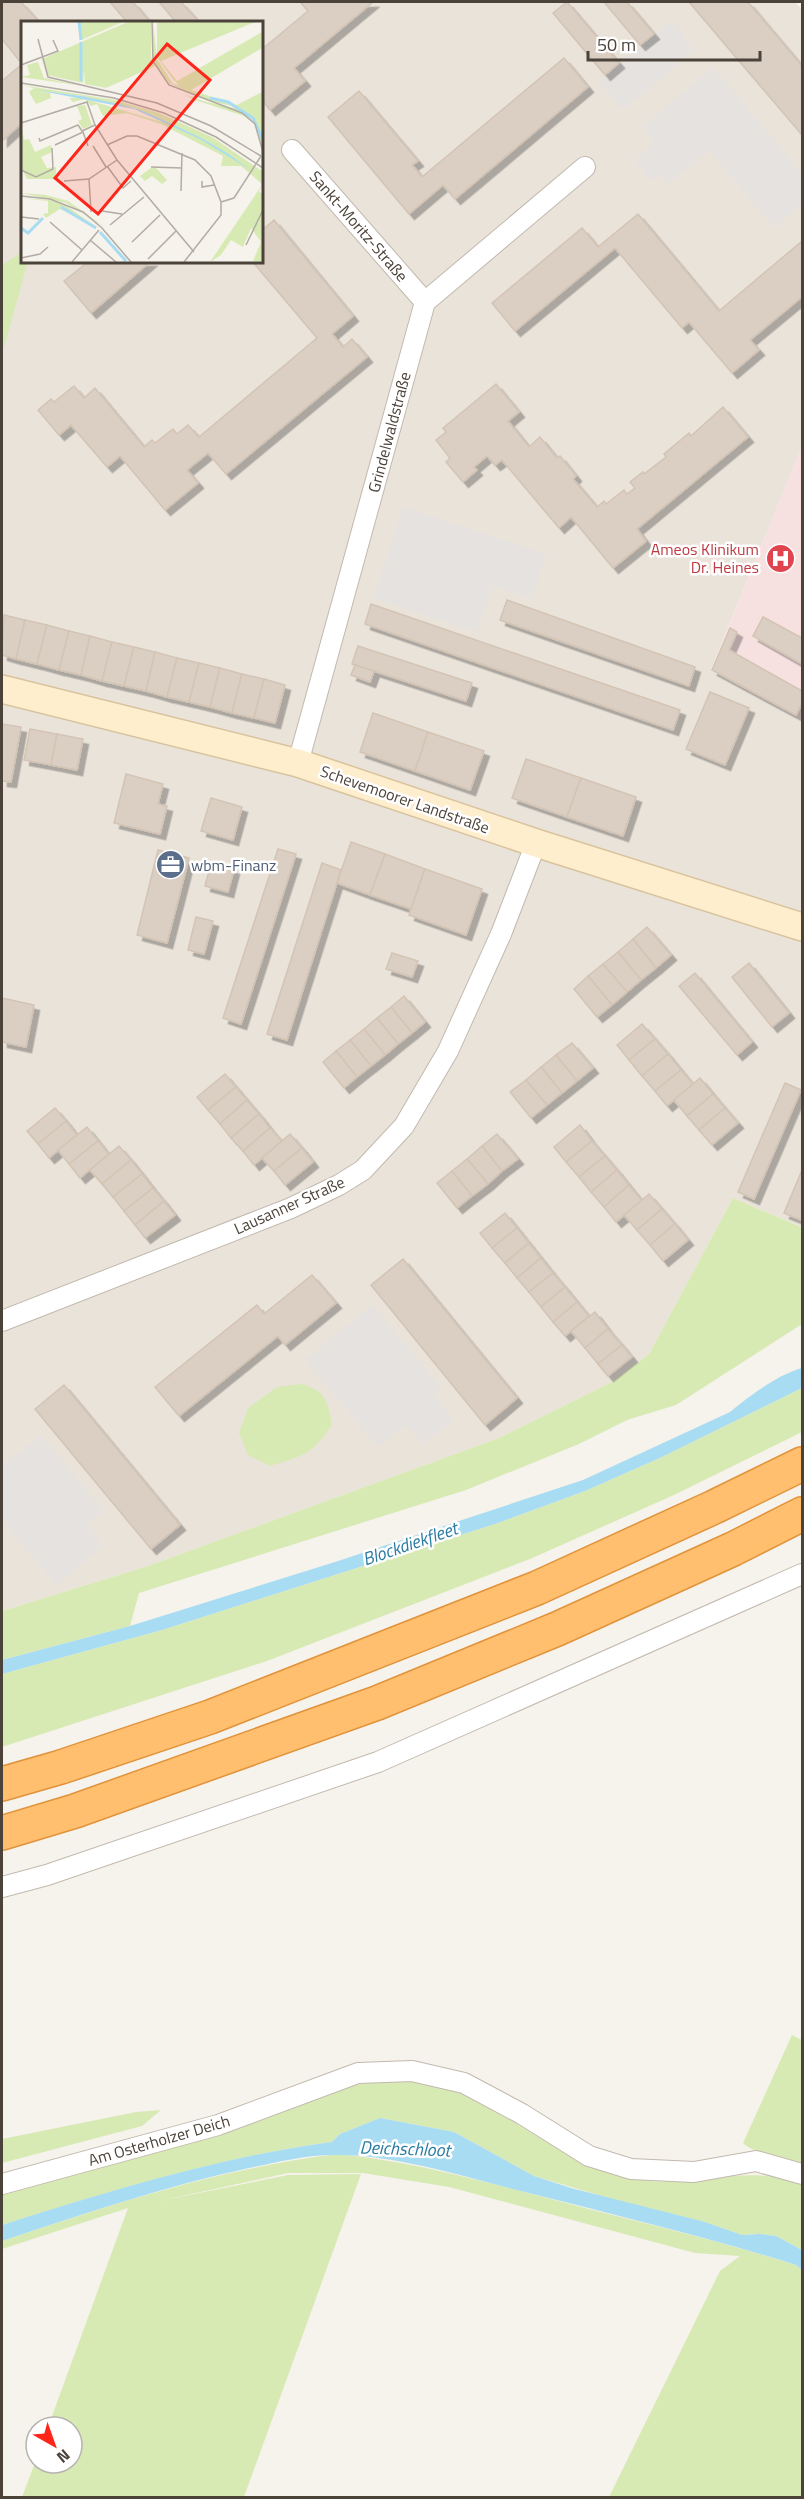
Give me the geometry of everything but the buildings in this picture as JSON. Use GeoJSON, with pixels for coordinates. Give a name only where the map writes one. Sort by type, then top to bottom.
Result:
{"type":"FeatureCollection","features":[{"type":"Feature","properties":{"kind":"highway"},"geometry":{"type":"LineString","coordinates":[[2,1784],[210,1718],[515,1597],[714,1507],[802,1464]]}},
{"type":"Feature","properties":{"kind":"highway"},"geometry":{"type":"LineString","coordinates":[[2,1833],[75,1811],[377,1703],[557,1629],[733,1549],[802,1514]]}},
{"type":"Feature","properties":{"kind":"street","name":"Sankt-Moritz-Straße"},"geometry":{"type":"LineString","coordinates":[[292,150],[425,302]]}},
{"type":"Feature","properties":{"kind":"street"},"geometry":{"type":"LineString","coordinates":[[425,302],[585,167]]}},
{"type":"Feature","properties":{"kind":"street","name":"Grindelwaldstraße"},"geometry":{"type":"LineString","coordinates":[[298,763],[425,302]]}},
{"type":"Feature","properties":{"kind":"street","name":"Schevemoorer Landstraße"},"geometry":{"type":"LineString","coordinates":[[2,689],[298,763],[536,843],[802,927]]}},
{"type":"Feature","properties":{"kind":"street","name":"Lausanner Straße"},"geometry":{"type":"LineString","coordinates":[[2,1322],[291,1208],[339,1185],[363,1170],[404,1126],[448,1051],[501,934],[536,843]]}},
{"type":"Feature","properties":{"kind":"street"},"geometry":{"type":"LineString","coordinates":[[2,1887],[47,1875],[378,1762],[802,1574]]}},
{"type":"Feature","properties":{"kind":"street","name":"Am Osterholzer Deich"},"geometry":{"type":"LineString","coordinates":[[2,2184],[218,2125],[314,2087],[358,2073],[412,2071],[464,2083],[522,2114],[589,2156],[631,2169],[694,2172],[756,2161],[802,2174]]}},
{"type":"Feature","properties":{"kind":"shaded area"},"geometry":{"type":"Polygon","coordinates":[[[2,2],[795,2],[802,10],[802,446],[711,669],[802,719],[802,1227],[733,1198],[649,1354],[614,1381],[499,1438],[148,1566],[2,1611],[2,2]]]}},
{"type":"Feature","properties":{"kind":"shaded area"},"geometry":{"type":"Polygon","coordinates":[[[671,21],[695,50],[623,110],[599,82],[671,21]]]}},
{"type":"Feature","properties":{"kind":"shaded area"},"geometry":{"type":"Polygon","coordinates":[[[713,67],[802,174],[802,204],[774,228],[709,150],[668,184],[660,174],[651,181],[634,160],[655,143],[642,127],[713,67]]]}},
{"type":"Feature","properties":{"kind":"shaded area","name":"Ameos Klinikum Dr. Heines"},"geometry":{"type":"Polygon","coordinates":[[[802,446],[802,719],[711,670],[802,446]]]}},
{"type":"Feature","properties":{"kind":"shaded area"},"geometry":{"type":"Polygon","coordinates":[[[403,507],[546,554],[532,599],[492,586],[477,632],[373,598],[403,507]]]}},
{"type":"Feature","properties":{"kind":"shaded area"},"geometry":{"type":"Polygon","coordinates":[[[372,1305],[440,1386],[432,1393],[454,1419],[424,1445],[406,1424],[378,1447],[305,1360],[372,1305]]]}},
{"type":"Feature","properties":{"kind":"shaded area"},"geometry":{"type":"Polygon","coordinates":[[[41,1435],[103,1511],[87,1525],[103,1546],[56,1585],[2,1519],[2,1467],[41,1435]]]}},
{"type":"Feature","properties":{"kind":"green space"},"geometry":{"type":"Polygon","coordinates":[[[21,253],[21,262],[28,262],[2,355],[2,265],[21,253]]]}},
{"type":"Feature","properties":{"kind":"green space"},"geometry":{"type":"Polygon","coordinates":[[[733,1198],[801,1227],[802,1225],[802,1324],[676,1405],[627,1420],[579,1444],[466,1490],[139,1593],[130,1626],[2,1660],[2,1611],[148,1566],[499,1438],[614,1381],[649,1354],[733,1198]]]}},
{"type":"Feature","properties":{"kind":"green space"},"geometry":{"type":"Polygon","coordinates":[[[301,1384],[320,1393],[327,1403],[332,1424],[326,1434],[307,1452],[270,1466],[248,1455],[239,1433],[248,1408],[277,1387],[301,1384]]]}},
{"type":"Feature","properties":{"kind":"green space"},"geometry":{"type":"Polygon","coordinates":[[[802,1388],[802,1432],[674,1495],[530,1559],[267,1661],[2,1747],[2,1674],[162,1630],[498,1523],[585,1491],[662,1457],[802,1388]]]}},
{"type":"Feature","properties":{"kind":"green space"},"geometry":{"type":"Polygon","coordinates":[[[792,2035],[802,2040],[802,2164],[762,2153],[743,2143],[792,2035]]]}},
{"type":"Feature","properties":{"kind":"green space"},"geometry":{"type":"Polygon","coordinates":[[[386,2080],[430,2082],[463,2094],[562,2150],[613,2173],[661,2182],[742,2175],[762,2176],[802,2185],[802,2250],[776,2236],[742,2235],[705,2222],[646,2209],[534,2176],[454,2132],[380,2118],[340,2134],[332,2142],[290,2148],[166,2176],[2,2225],[2,2193],[177,2147],[341,2087],[386,2080]]]}},
{"type":"Feature","properties":{"kind":"green space"},"geometry":{"type":"Polygon","coordinates":[[[161,2110],[142,2126],[2,2163],[2,2139],[136,2112],[161,2110]]]}},
{"type":"Feature","properties":{"kind":"green space"},"geometry":{"type":"Polygon","coordinates":[[[338,2154],[425,2168],[710,2240],[796,2265],[802,2270],[802,2497],[609,2497],[720,2271],[740,2256],[695,2253],[449,2187],[363,2173],[288,2173],[159,2201],[288,2175],[361,2174],[244,2497],[22,2497],[30,2475],[84,2475],[84,2415],[52,2415],[128,2208],[2,2249],[2,2241],[168,2189],[295,2160],[338,2154]]]}},
{"type":"Feature","properties":{"kind":"water","name":"Blockdiekfleet"},"geometry":{"type":"Polygon","coordinates":[[[802,1368],[802,1388],[662,1457],[585,1491],[498,1523],[162,1630],[2,1674],[2,1660],[130,1626],[335,1562],[583,1480],[730,1412],[755,1392],[802,1368]]]}},
{"type":"Feature","properties":{"kind":"water","name":"Deichschloot"},"geometry":{"type":"Polygon","coordinates":[[[380,2118],[454,2132],[534,2176],[571,2188],[705,2222],[742,2235],[776,2236],[802,2250],[802,2270],[796,2265],[729,2245],[457,2174],[384,2159],[339,2155],[294,2159],[186,2183],[2,2241],[2,2225],[165,2176],[290,2148],[332,2142],[340,2134],[380,2118]]]}},
{"type":"Feature","properties":{"kind":"place","name":"Ameos Klinikum Dr. Heines"},"geometry":{"type":"Point","coordinates":[780,558]}},
{"type":"Feature","properties":{"kind":"place","name":"wbm-Finanz"},"geometry":{"type":"Point","coordinates":[170,865]}}]}
